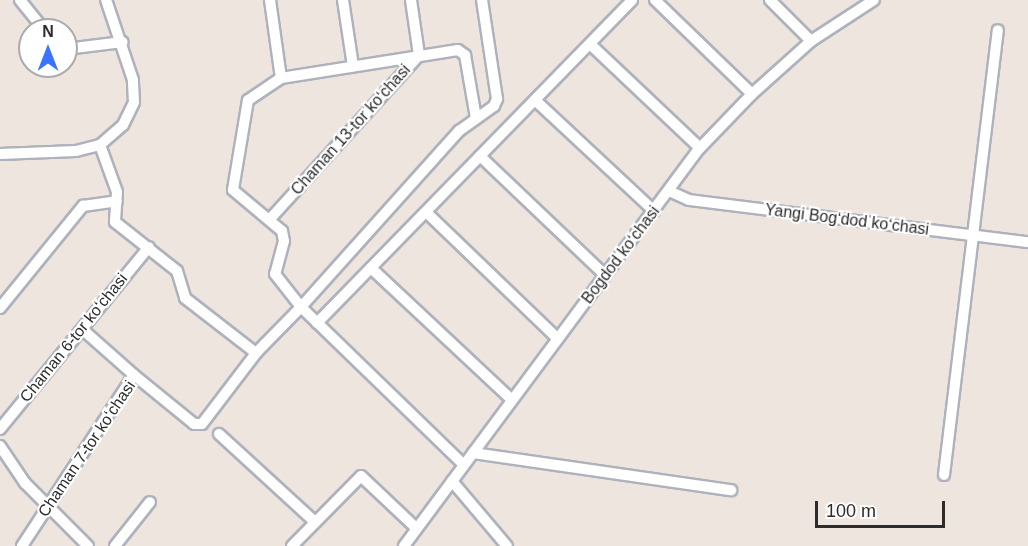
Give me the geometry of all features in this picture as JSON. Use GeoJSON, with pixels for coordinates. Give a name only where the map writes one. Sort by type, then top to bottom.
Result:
{"type":"FeatureCollection","features":[{"type":"Feature","properties":{"kind":"street"},"geometry":{"type":"LineString","coordinates":[[20,0],[34,18]]}},
{"type":"Feature","properties":{"kind":"street"},"geometry":{"type":"LineString","coordinates":[[0,154],[76,151],[100,145],[120,129],[134,102],[133,80],[123,42],[106,0]]}},
{"type":"Feature","properties":{"kind":"street"},"geometry":{"type":"LineString","coordinates":[[270,0],[281,78]]}},
{"type":"Feature","properties":{"kind":"street"},"geometry":{"type":"LineString","coordinates":[[343,0],[353,66]]}},
{"type":"Feature","properties":{"kind":"street","name":"Chaman 13-tor koʻchasi"},"geometry":{"type":"LineString","coordinates":[[270,219],[419,55],[411,0]]}},
{"type":"Feature","properties":{"kind":"street"},"geometry":{"type":"LineString","coordinates":[[317,323],[632,0]]}},
{"type":"Feature","properties":{"kind":"street"},"geometry":{"type":"LineString","coordinates":[[655,0],[752,94]]}},
{"type":"Feature","properties":{"kind":"street"},"geometry":{"type":"LineString","coordinates":[[770,0],[811,41]]}},
{"type":"Feature","properties":{"kind":"street","name":"Bogdod koʻchasi"},"geometry":{"type":"LineString","coordinates":[[404,546],[700,148],[752,94],[811,41],[874,0]]}},
{"type":"Feature","properties":{"kind":"street"},"geometry":{"type":"LineString","coordinates":[[100,145],[117,201],[115,222],[177,271],[185,298],[256,353],[301,307],[459,131],[490,111],[497,99],[485,1]]}},
{"type":"Feature","properties":{"kind":"street"},"geometry":{"type":"LineString","coordinates":[[944,475],[998,30]]}},
{"type":"Feature","properties":{"kind":"street"},"geometry":{"type":"LineString","coordinates":[[78,48],[123,42]]}},
{"type":"Feature","properties":{"kind":"street"},"geometry":{"type":"LineString","coordinates":[[590,44],[700,148]]}},
{"type":"Feature","properties":{"kind":"street"},"geometry":{"type":"LineString","coordinates":[[464,465],[301,307],[275,274],[284,238],[270,219],[235,195],[233,185],[241,158],[248,100],[281,78],[419,55],[462,52],[476,118]]}},
{"type":"Feature","properties":{"kind":"street"},"geometry":{"type":"LineString","coordinates":[[535,100],[654,211]]}},
{"type":"Feature","properties":{"kind":"street"},"geometry":{"type":"LineString","coordinates":[[480,156],[605,276]]}},
{"type":"Feature","properties":{"kind":"street","name":"Yangi Bogʻdod koʻchasi"},"geometry":{"type":"LineString","coordinates":[[669,191],[689,200],[1028,242]]}},
{"type":"Feature","properties":{"kind":"street"},"geometry":{"type":"LineString","coordinates":[[0,308],[83,206],[117,201]]}},
{"type":"Feature","properties":{"kind":"street"},"geometry":{"type":"LineString","coordinates":[[426,212],[558,339]]}},
{"type":"Feature","properties":{"kind":"street","name":"Chaman 6-tor koʻchasi"},"geometry":{"type":"LineString","coordinates":[[0,429],[149,248]]}},
{"type":"Feature","properties":{"kind":"street"},"geometry":{"type":"LineString","coordinates":[[371,268],[512,400]]}},
{"type":"Feature","properties":{"kind":"street"},"geometry":{"type":"LineString","coordinates":[[82,329],[134,375]]}},
{"type":"Feature","properties":{"kind":"street","name":"Chaman 7-tor koʻchasi"},"geometry":{"type":"LineString","coordinates":[[22,546],[134,375],[197,426],[207,420],[256,353]]}},
{"type":"Feature","properties":{"kind":"street"},"geometry":{"type":"LineString","coordinates":[[219,434],[315,522]]}},
{"type":"Feature","properties":{"kind":"street"},"geometry":{"type":"LineString","coordinates":[[0,446],[14,470],[88,546]]}},
{"type":"Feature","properties":{"kind":"street"},"geometry":{"type":"LineString","coordinates":[[473,453],[731,490]]}},
{"type":"Feature","properties":{"kind":"street"},"geometry":{"type":"LineString","coordinates":[[292,546],[361,476],[416,528]]}},
{"type":"Feature","properties":{"kind":"street"},"geometry":{"type":"LineString","coordinates":[[452,481],[507,546]]}},
{"type":"Feature","properties":{"kind":"street"},"geometry":{"type":"LineString","coordinates":[[115,546],[150,502]]}}]}
